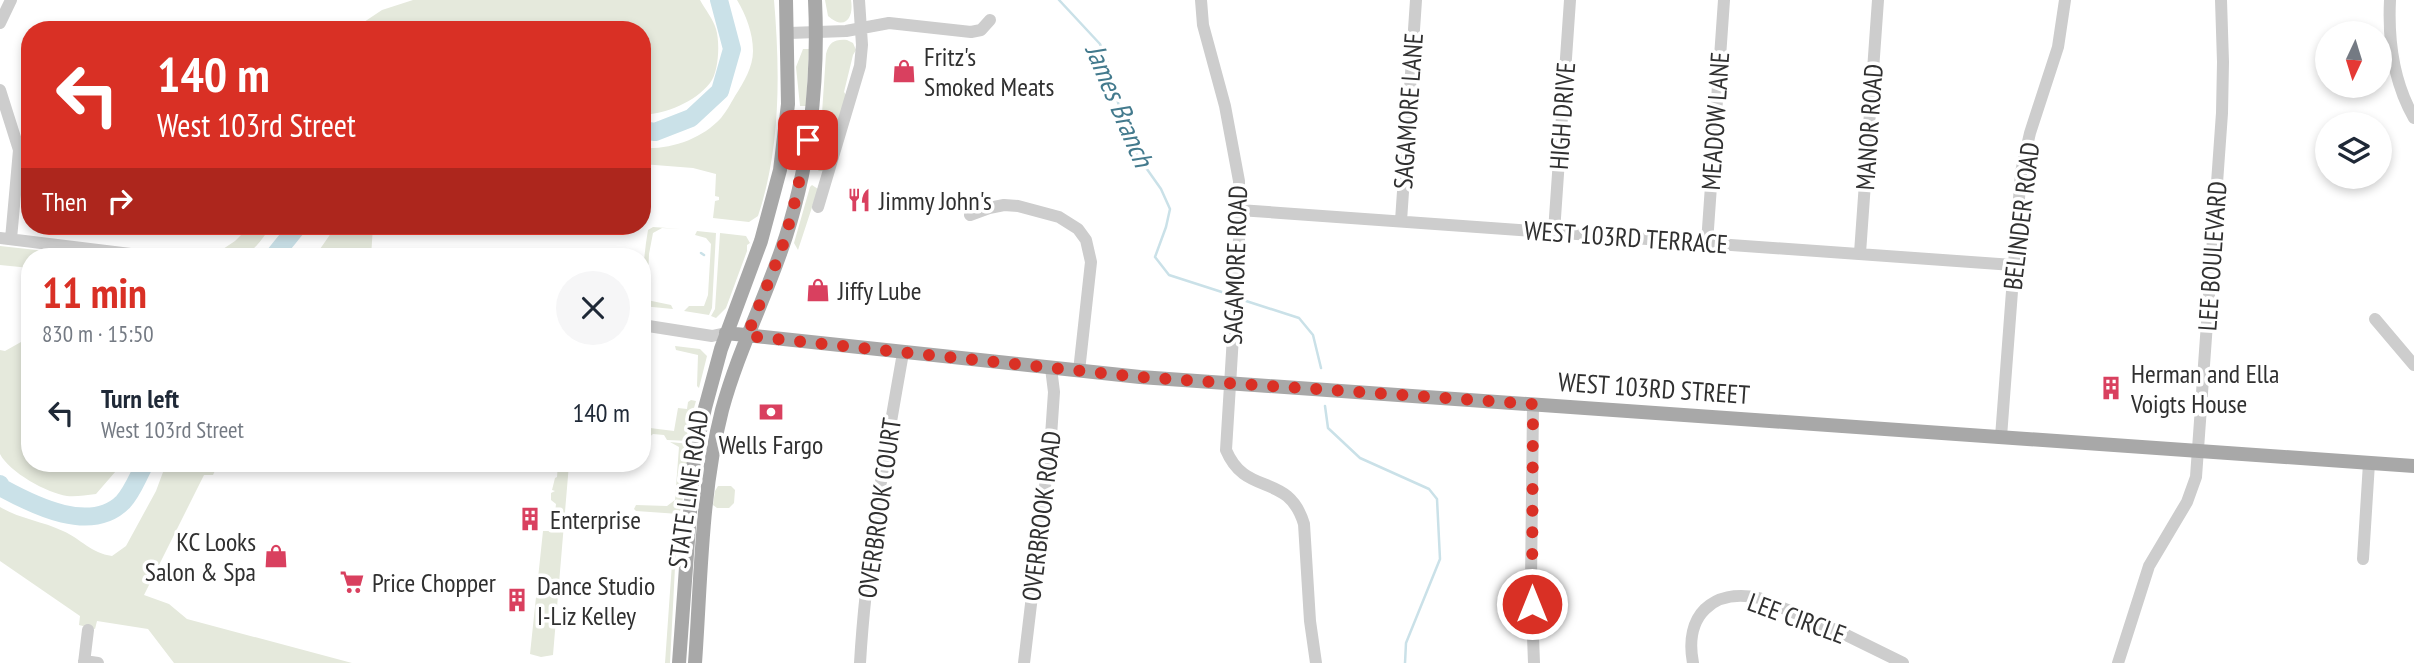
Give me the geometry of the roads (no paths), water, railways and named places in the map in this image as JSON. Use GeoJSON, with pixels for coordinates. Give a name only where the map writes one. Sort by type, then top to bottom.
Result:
{"type":"FeatureCollection","features":[{"type":"Feature","properties":{"kind":"main road","name":"STATE LINE ROAD"},"geometry":{"type":"LineString","coordinates":[[679,663],[694,458],[726,333],[761,241],[780,170],[788,104],[789,33],[786,0]]}},
{"type":"Feature","properties":{"kind":"main road","name":"STATE LINE ROAD"},"geometry":{"type":"LineString","coordinates":[[695,663],[713,448],[723,407],[747,336],[771,279],[793,210],[808,140],[817,32],[816,0]]}},
{"type":"Feature","properties":{"kind":"main road","name":"WEST 103RD STREET"},"geometry":{"type":"LineString","coordinates":[[726,333],[1079,371],[1230,383],[2414,466]]}},
{"type":"Feature","properties":{"kind":"street"},"geometry":{"type":"LineString","coordinates":[[0,23],[11,0]]}},
{"type":"Feature","properties":{"kind":"street"},"geometry":{"type":"LineString","coordinates":[[818,207],[860,66],[862,28],[859,0]]}},
{"type":"Feature","properties":{"kind":"street","name":"SAGAMORE ROAD"},"geometry":{"type":"LineString","coordinates":[[1202,0],[1203,25],[1235,154],[1240,210],[1225,441],[1233,465],[1243,475],[1287,495],[1300,512],[1304,524],[1315,663]]}},
{"type":"Feature","properties":{"kind":"street","name":"SAGAMORE LANE"},"geometry":{"type":"LineString","coordinates":[[1401,221],[1416,0]]}},
{"type":"Feature","properties":{"kind":"street","name":"HIGH DRIVE"},"geometry":{"type":"LineString","coordinates":[[1554,232],[1570,0]]}},
{"type":"Feature","properties":{"kind":"street","name":"MEADOW LANE"},"geometry":{"type":"LineString","coordinates":[[1707,243],[1724,0]]}},
{"type":"Feature","properties":{"kind":"street","name":"MANOR ROAD"},"geometry":{"type":"LineString","coordinates":[[1860,253],[1878,0]]}},
{"type":"Feature","properties":{"kind":"street","name":"BELINDER ROAD"},"geometry":{"type":"LineString","coordinates":[[2001,437],[2021,172],[2030,133],[2057,47],[2065,0]]}},
{"type":"Feature","properties":{"kind":"street","name":"LEE BOULEVARD"},"geometry":{"type":"LineString","coordinates":[[2118,663],[2150,566],[2192,490],[2198,451],[2222,113],[2221,0]]}},
{"type":"Feature","properties":{"kind":"street"},"geometry":{"type":"LineString","coordinates":[[2390,0],[2392,53],[2402,90],[2414,118]]}},
{"type":"Feature","properties":{"kind":"street"},"geometry":{"type":"LineString","coordinates":[[789,33],[862,28],[889,23],[971,32],[982,30],[990,20]]}},
{"type":"Feature","properties":{"kind":"street"},"geometry":{"type":"LineString","coordinates":[[0,90],[19,150],[6,239],[80,248]]}},
{"type":"Feature","properties":{"kind":"street"},"geometry":{"type":"LineString","coordinates":[[970,215],[1004,205],[1018,206],[1059,217],[1078,229],[1086,240],[1091,262],[1079,371]]}},
{"type":"Feature","properties":{"kind":"street","name":"WEST 103RD TERRACE"},"geometry":{"type":"LineString","coordinates":[[1240,210],[2013,265]]}},
{"type":"Feature","properties":{"kind":"street"},"geometry":{"type":"LineString","coordinates":[[2375,319],[2414,365]]}},
{"type":"Feature","properties":{"kind":"street","name":"WEST 103RD STREET"},"geometry":{"type":"LineString","coordinates":[[651,326],[712,336],[726,333]]}},
{"type":"Feature","properties":{"kind":"street","name":"OVERBROOK COURT"},"geometry":{"type":"LineString","coordinates":[[860,663],[865,598],[877,510],[904,353]]}},
{"type":"Feature","properties":{"kind":"street","name":"OVERBROOK ROAD"},"geometry":{"type":"LineString","coordinates":[[1024,663],[1051,436],[1054,391],[1051,368]]}},
{"type":"Feature","properties":{"kind":"street"},"geometry":{"type":"LineString","coordinates":[[1533,404],[1531,582],[1534,663]]}},
{"type":"Feature","properties":{"kind":"street"},"geometry":{"type":"LineString","coordinates":[[2363,559],[2369,463]]}},
{"type":"Feature","properties":{"kind":"street","name":"LEE CIRCLE"},"geometry":{"type":"LineString","coordinates":[[1693,663],[1690,646],[1693,627],[1713,602],[1730,596],[1747,596],[1807,617],[1903,663]]}},
{"type":"Feature","properties":{"kind":"street"},"geometry":{"type":"LineString","coordinates":[[88,630],[84,662],[98,663]]}},
{"type":"Feature","properties":{"kind":"waterway"},"geometry":{"type":"LineString","coordinates":[[651,131],[691,118],[720,91],[732,49],[719,0]]}},
{"type":"Feature","properties":{"kind":"waterway","name":"James Branch"},"geometry":{"type":"LineString","coordinates":[[1059,0],[1100,44],[1137,155],[1161,189],[1170,209],[1155,257],[1169,275],[1228,294]]}},
{"type":"Feature","properties":{"kind":"waterway"},"geometry":{"type":"LineString","coordinates":[[280,248],[291,235]]}},
{"type":"Feature","properties":{"kind":"waterway","name":"James Branch"},"geometry":{"type":"LineString","coordinates":[[1243,300],[1299,318],[1313,335],[1321,368]]}},
{"type":"Feature","properties":{"kind":"waterway","name":"James Branch"},"geometry":{"type":"LineString","coordinates":[[1325,406],[1328,428],[1360,458],[1429,489],[1437,499],[1440,559],[1406,643],[1405,663]]}},
{"type":"Feature","properties":{"kind":"waterway"},"geometry":{"type":"LineString","coordinates":[[0,484],[2,488],[46,509],[63,514],[95,516],[110,511],[123,502],[141,472]]}},
{"type":"Feature","properties":{"kind":"place","name":"Fritz's Smoked Meats"},"geometry":{"type":"Point","coordinates":[904,71]}},
{"type":"Feature","properties":{"kind":"place","name":"Jimmy John's"},"geometry":{"type":"Point","coordinates":[859,200]}},
{"type":"Feature","properties":{"kind":"place","name":"Jiffy Lube"},"geometry":{"type":"Point","coordinates":[818,290]}},
{"type":"Feature","properties":{"kind":"place","name":"Herman and Ella Voigts House"},"geometry":{"type":"Point","coordinates":[2111,388]}},
{"type":"Feature","properties":{"kind":"place","name":"Wells Fargo"},"geometry":{"type":"Point","coordinates":[771,412]}},
{"type":"Feature","properties":{"kind":"place","name":"Enterprise"},"geometry":{"type":"Point","coordinates":[530,519]}},
{"type":"Feature","properties":{"kind":"place","name":"KC Looks Salon & Spa"},"geometry":{"type":"Point","coordinates":[276,556]}},
{"type":"Feature","properties":{"kind":"place","name":"Price Chopper"},"geometry":{"type":"Point","coordinates":[352,582]}},
{"type":"Feature","properties":{"kind":"place","name":"Dance Studio I-Liz Kelley"},"geometry":{"type":"Point","coordinates":[517,600]}}]}
